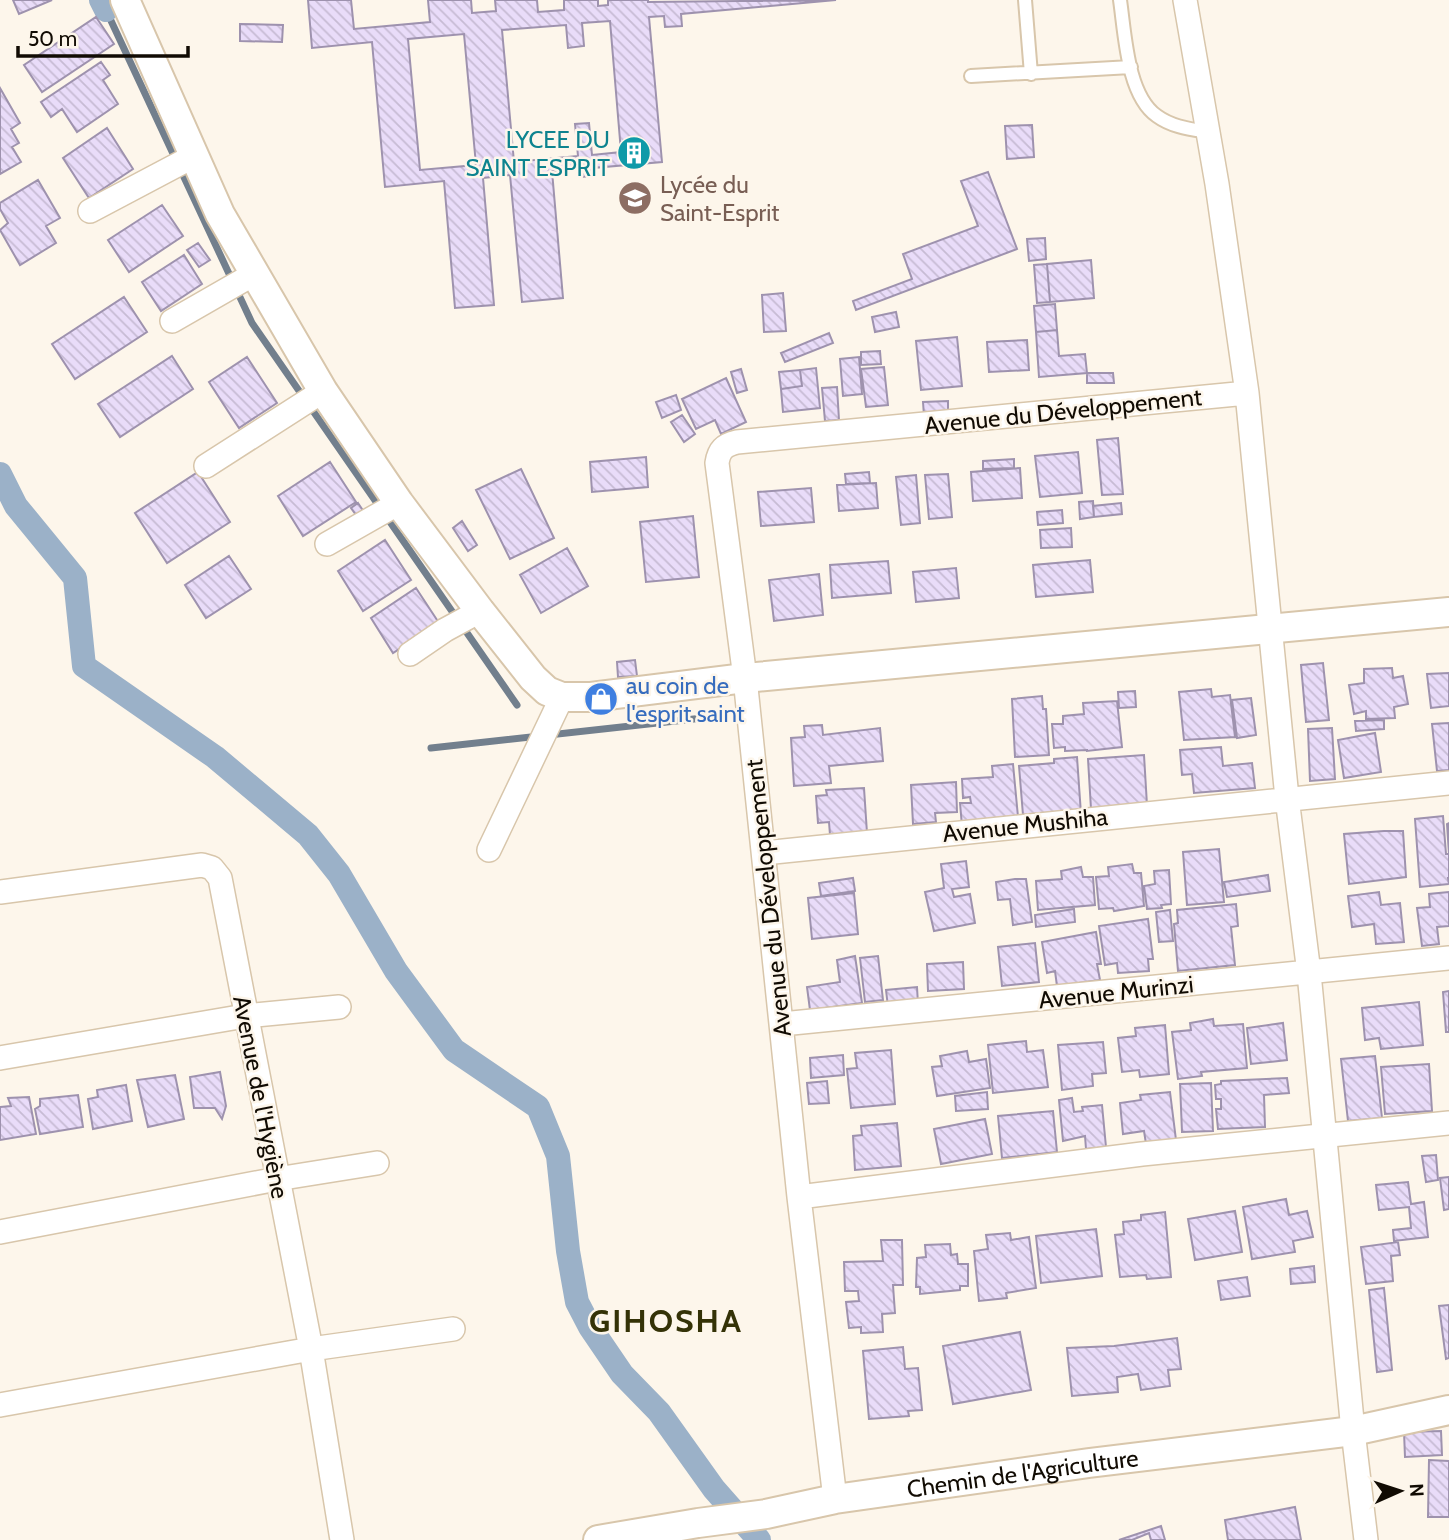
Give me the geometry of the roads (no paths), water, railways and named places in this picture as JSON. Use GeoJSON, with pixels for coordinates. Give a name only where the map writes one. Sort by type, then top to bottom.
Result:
{"type":"FeatureCollection","features":[{"type":"Feature","properties":{"kind":"street"},"geometry":{"type":"LineString","coordinates":[[125,0],[220,214],[323,391],[399,503],[480,611],[533,678],[547,691],[562,697],[591,697],[745,678],[1449,612]]}},
{"type":"Feature","properties":{"kind":"street"},"geometry":{"type":"LineString","coordinates":[[1185,0],[1208,132],[1247,393],[1366,1540]]}},
{"type":"Feature","properties":{"kind":"street"},"geometry":{"type":"LineString","coordinates":[[90,211],[194,156]]}},
{"type":"Feature","properties":{"kind":"street"},"geometry":{"type":"LineString","coordinates":[[172,321],[254,274]]}},
{"type":"Feature","properties":{"kind":"street"},"geometry":{"type":"LineString","coordinates":[[206,466],[323,391]]}},
{"type":"Feature","properties":{"kind":"street","name":"Avenue du Développement"},"geometry":{"type":"LineString","coordinates":[[835,1499],[799,1197],[745,678],[717,463],[719,452],[727,444],[1247,393]]}},
{"type":"Feature","properties":{"kind":"street"},"geometry":{"type":"LineString","coordinates":[[327,544],[399,503]]}},
{"type":"Feature","properties":{"kind":"street"},"geometry":{"type":"LineString","coordinates":[[410,654],[445,630],[480,611]]}},
{"type":"Feature","properties":{"kind":"street"},"geometry":{"type":"LineString","coordinates":[[489,850],[562,697]]}},
{"type":"Feature","properties":{"kind":"street","name":"Avenue Mushiha"},"geometry":{"type":"LineString","coordinates":[[764,853],[1449,783]]}},
{"type":"Feature","properties":{"kind":"street","name":"Avenue de l'Hygiène"},"geometry":{"type":"LineString","coordinates":[[0,892],[202,865],[212,868],[220,878],[311,1349],[342,1540]]}},
{"type":"Feature","properties":{"kind":"street","name":"Avenue Murinzi"},"geometry":{"type":"LineString","coordinates":[[782,1024],[1449,958]]}},
{"type":"Feature","properties":{"kind":"street"},"geometry":{"type":"LineString","coordinates":[[0,1058],[245,1016],[339,1007]]}},
{"type":"Feature","properties":{"kind":"street"},"geometry":{"type":"LineString","coordinates":[[799,1197],[1128,1155],[1449,1123]]}},
{"type":"Feature","properties":{"kind":"street"},"geometry":{"type":"LineString","coordinates":[[0,1232],[277,1179],[376,1163]]}},
{"type":"Feature","properties":{"kind":"street"},"geometry":{"type":"LineString","coordinates":[[0,1405],[311,1349],[453,1329]]}},
{"type":"Feature","properties":{"kind":"street","name":"Chemin de l'Agriculture"},"geometry":{"type":"LineString","coordinates":[[598,1540],[766,1514],[835,1499],[1089,1463],[1353,1431],[1449,1410]]}},
{"type":"Feature","properties":{"kind":"lane"},"geometry":{"type":"LineString","coordinates":[[1025,0],[1031,74]]}},
{"type":"Feature","properties":{"kind":"lane"},"geometry":{"type":"LineString","coordinates":[[1120,0],[1130,67],[1140,96],[1155,115],[1177,127],[1208,132]]}},
{"type":"Feature","properties":{"kind":"lane"},"geometry":{"type":"LineString","coordinates":[[971,76],[1130,67]]}},
{"type":"Feature","properties":{"kind":"waterway"},"geometry":{"type":"LineString","coordinates":[[101,0],[106,10]]}},
{"type":"Feature","properties":{"kind":"waterway"},"geometry":{"type":"LineString","coordinates":[[106,10],[252,323],[517,705]]}},
{"type":"Feature","properties":{"kind":"waterway"},"geometry":{"type":"LineString","coordinates":[[0,474],[16,506],[75,578],[84,666],[215,757],[308,835],[339,874],[396,971],[454,1050],[538,1107],[558,1156],[568,1251],[577,1302],[590,1327],[622,1374],[659,1412],[714,1489],[759,1540]]}},
{"type":"Feature","properties":{"kind":"waterway"},"geometry":{"type":"LineString","coordinates":[[431,748],[721,716]]}},
{"type":"Feature","properties":{"kind":"place","name":"LYCEE DU SAINT ESPRIT"},"geometry":{"type":"Point","coordinates":[634,153]}},
{"type":"Feature","properties":{"kind":"place","name":"Lycée du Saint-Esprit"},"geometry":{"type":"Point","coordinates":[635,198]}},
{"type":"Feature","properties":{"kind":"place","name":"au coin de l'esprit saint"},"geometry":{"type":"Point","coordinates":[601,699]}},
{"type":"Feature","properties":{"kind":"district","name":"GIHOSHA"},"geometry":{"type":"Point","coordinates":[666,1320]}}]}
